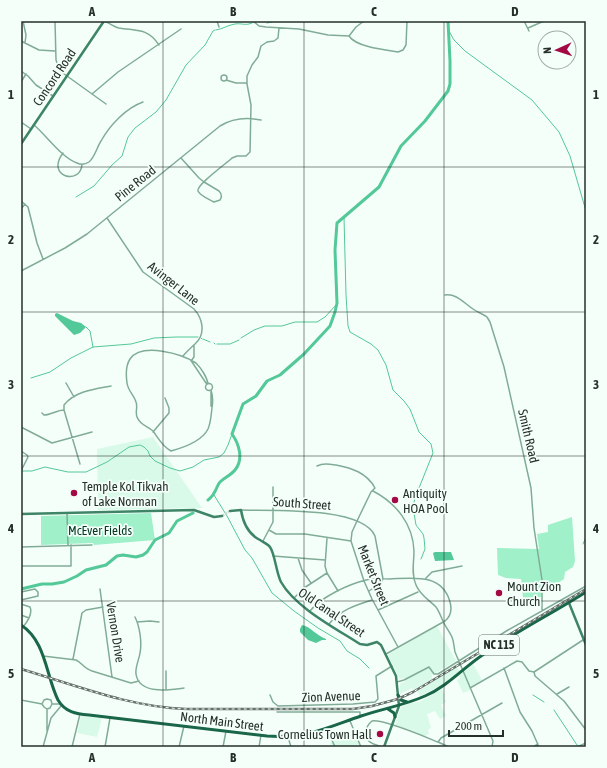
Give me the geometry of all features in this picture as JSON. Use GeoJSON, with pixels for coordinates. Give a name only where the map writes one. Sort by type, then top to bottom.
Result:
{"type":"FeatureCollection","features":[{"type":"Feature","properties":{"kind":"main road","name":"NC 115"},"geometry":{"type":"LineString","coordinates":[[398,706],[426,696],[440,688],[486,653],[586,592]]}},
{"type":"Feature","properties":{"kind":"main road"},"geometry":{"type":"LineString","coordinates":[[22,626],[36,640],[53,687],[61,704]]}},
{"type":"Feature","properties":{"kind":"main road"},"geometry":{"type":"LineString","coordinates":[[398,695],[402,701],[412,701]]}},
{"type":"Feature","properties":{"kind":"main road","name":"North Main Street"},"geometry":{"type":"LineString","coordinates":[[61,704],[71,712],[80,714],[288,737],[305,735],[327,729],[361,716],[398,706]]}},
{"type":"Feature","properties":{"kind":"main road"},"geometry":{"type":"LineString","coordinates":[[387,709],[392,710],[395,717]]}},
{"type":"Feature","properties":{"kind":"street"},"geometry":{"type":"LineString","coordinates":[[23,21],[26,35],[25,43]]}},
{"type":"Feature","properties":{"kind":"street"},"geometry":{"type":"LineString","coordinates":[[55,21],[57,66],[60,71],[66,77],[106,104]]}},
{"type":"Feature","properties":{"kind":"street"},"geometry":{"type":"LineString","coordinates":[[104,21],[117,27],[146,32],[159,45]]}},
{"type":"Feature","properties":{"kind":"street","name":"Concord Road"},"geometry":{"type":"LineString","coordinates":[[21,144],[104,21]]}},
{"type":"Feature","properties":{"kind":"street"},"geometry":{"type":"LineString","coordinates":[[217,21],[219,27]]}},
{"type":"Feature","properties":{"kind":"street"},"geometry":{"type":"LineString","coordinates":[[253,21],[259,26],[299,29],[328,35],[349,36],[360,44],[400,51],[405,48],[406,45],[407,21]]}},
{"type":"Feature","properties":{"kind":"street"},"geometry":{"type":"LineString","coordinates":[[349,36],[356,27],[364,21]]}},
{"type":"Feature","properties":{"kind":"street"},"geometry":{"type":"LineString","coordinates":[[524,21],[529,31]]}},
{"type":"Feature","properties":{"kind":"street"},"geometry":{"type":"LineString","coordinates":[[528,28],[544,21]]}},
{"type":"Feature","properties":{"kind":"street"},"geometry":{"type":"LineString","coordinates":[[181,158],[194,174],[204,182],[220,193],[221,198],[219,201],[214,202],[199,193],[198,187],[204,182],[234,157],[246,156],[251,150],[250,99],[247,83],[248,72],[258,58],[261,46],[278,38],[279,28]]}},
{"type":"Feature","properties":{"kind":"street"},"geometry":{"type":"LineString","coordinates":[[92,94],[115,74],[181,29]]}},
{"type":"Feature","properties":{"kind":"street"},"geometry":{"type":"LineString","coordinates":[[21,41],[39,50],[56,51]]}},
{"type":"Feature","properties":{"kind":"street"},"geometry":{"type":"LineString","coordinates":[[21,71],[26,74],[36,85],[53,96]]}},
{"type":"Feature","properties":{"kind":"street"},"geometry":{"type":"LineString","coordinates":[[21,82],[26,74]]}},
{"type":"Feature","properties":{"kind":"street"},"geometry":{"type":"LineString","coordinates":[[226,80],[236,83],[247,83]]}},
{"type":"Feature","properties":{"kind":"street"},"geometry":{"type":"LineString","coordinates":[[34,125],[63,153],[75,162],[82,164],[87,163],[91,160],[105,135],[117,121],[131,108],[143,102]]}},
{"type":"Feature","properties":{"kind":"street","name":"Pine Road"},"geometry":{"type":"LineString","coordinates":[[21,271],[76,242],[224,124],[238,119],[251,118],[261,120]]}},
{"type":"Feature","properties":{"kind":"street"},"geometry":{"type":"LineString","coordinates":[[21,122],[31,129]]}},
{"type":"Feature","properties":{"kind":"street"},"geometry":{"type":"LineString","coordinates":[[63,153],[58,159],[57,166],[61,173],[65,176],[70,177],[76,175],[81,170],[82,164]]}},
{"type":"Feature","properties":{"kind":"street"},"geometry":{"type":"LineString","coordinates":[[21,201],[29,210],[36,242],[43,259]]}},
{"type":"Feature","properties":{"kind":"street"},"geometry":{"type":"LineString","coordinates":[[21,209],[25,204]]}},
{"type":"Feature","properties":{"kind":"street","name":"Avinger Lane"},"geometry":{"type":"LineString","coordinates":[[107,218],[143,272],[197,312],[202,321],[200,337],[195,345],[183,356]]}},
{"type":"Feature","properties":{"kind":"street","name":"Smith Road"},"geometry":{"type":"LineString","coordinates":[[444,295],[450,294],[457,297],[474,310],[487,317],[501,356],[531,488],[534,528],[542,580],[542,611]]}},
{"type":"Feature","properties":{"kind":"street","name":"Avinger Lane"},"geometry":{"type":"LineString","coordinates":[[192,362],[195,345]]}},
{"type":"Feature","properties":{"kind":"street"},"geometry":{"type":"LineString","coordinates":[[155,350],[183,356],[192,362],[206,383],[213,386],[211,391],[212,407],[210,423],[206,432],[196,440],[177,450],[171,451],[165,448],[153,432],[140,423],[137,418],[136,402],[127,386],[129,362],[137,353],[155,350]]}},
{"type":"Feature","properties":{"kind":"street"},"geometry":{"type":"LineString","coordinates":[[66,383],[74,397]]}},
{"type":"Feature","properties":{"kind":"street"},"geometry":{"type":"LineString","coordinates":[[208,383],[206,385],[206,389],[211,391]]}},
{"type":"Feature","properties":{"kind":"street"},"geometry":{"type":"LineString","coordinates":[[80,464],[64,410],[65,404],[86,390],[111,386]]}},
{"type":"Feature","properties":{"kind":"street"},"geometry":{"type":"LineString","coordinates":[[153,432],[169,413],[169,408],[165,398]]}},
{"type":"Feature","properties":{"kind":"street"},"geometry":{"type":"LineString","coordinates":[[42,413],[44,415],[48,415],[64,410]]}},
{"type":"Feature","properties":{"kind":"street"},"geometry":{"type":"LineString","coordinates":[[21,427],[50,443],[92,432]]}},
{"type":"Feature","properties":{"kind":"street"},"geometry":{"type":"LineString","coordinates":[[21,451],[28,456],[21,471]]}},
{"type":"Feature","properties":{"kind":"street","name":"Market Street"},"geometry":{"type":"LineString","coordinates":[[317,466],[325,464],[353,469],[370,480],[375,488],[372,491],[352,532],[351,541],[368,591],[398,647]]}},
{"type":"Feature","properties":{"kind":"street"},"geometry":{"type":"LineString","coordinates":[[262,542],[273,522],[274,487]]}},
{"type":"Feature","properties":{"kind":"street"},"geometry":{"type":"LineString","coordinates":[[372,491],[384,497],[396,507],[404,518],[414,549],[414,578],[419,592],[437,608],[452,637],[455,650],[493,741],[492,747]]}},
{"type":"Feature","properties":{"kind":"street"},"geometry":{"type":"LineString","coordinates":[[21,514],[194,510],[214,517],[222,516]]}},
{"type":"Feature","properties":{"kind":"street","name":"South Street"},"geometry":{"type":"LineString","coordinates":[[230,511],[241,510],[321,513],[357,521],[368,526],[373,531],[376,539],[383,579]]}},
{"type":"Feature","properties":{"kind":"street","name":"Old Canal Street"},"geometry":{"type":"LineString","coordinates":[[241,510],[243,519],[250,533],[270,547],[277,574],[287,592],[293,598],[310,612],[362,645],[378,642],[386,654]]}},
{"type":"Feature","properties":{"kind":"street"},"geometry":{"type":"LineString","coordinates":[[21,566],[71,566],[67,513]]}},
{"type":"Feature","properties":{"kind":"street"},"geometry":{"type":"LineString","coordinates":[[269,530],[276,534],[305,534],[351,541]]}},
{"type":"Feature","properties":{"kind":"street"},"geometry":{"type":"LineString","coordinates":[[327,538],[325,560],[327,573],[338,591]]}},
{"type":"Feature","properties":{"kind":"street"},"geometry":{"type":"LineString","coordinates":[[21,547],[92,545]]}},
{"type":"Feature","properties":{"kind":"street"},"geometry":{"type":"LineString","coordinates":[[273,556],[325,560]]}},
{"type":"Feature","properties":{"kind":"street"},"geometry":{"type":"LineString","coordinates":[[298,558],[302,570],[311,583]]}},
{"type":"Feature","properties":{"kind":"street"},"geometry":{"type":"LineString","coordinates":[[426,578],[432,572],[462,566]]}},
{"type":"Feature","properties":{"kind":"street"},"geometry":{"type":"LineString","coordinates":[[293,598],[311,583],[327,573]]}},
{"type":"Feature","properties":{"kind":"street"},"geometry":{"type":"LineString","coordinates":[[310,612],[317,605],[338,591],[364,581],[381,578],[426,578],[438,584],[447,594],[450,601],[450,616],[443,622],[386,654],[397,682],[398,706],[392,726],[383,747],[368,741],[366,736],[368,724],[377,721],[392,726],[414,732],[449,747]]}},
{"type":"Feature","properties":{"kind":"street"},"geometry":{"type":"LineString","coordinates":[[368,591],[381,583],[383,579]]}},
{"type":"Feature","properties":{"kind":"street"},"geometry":{"type":"LineString","coordinates":[[397,682],[429,667],[434,674],[438,674],[459,660],[586,586]]}},
{"type":"Feature","properties":{"kind":"street","name":"Vernon Drive"},"geometry":{"type":"LineString","coordinates":[[100,588],[112,677]]}},
{"type":"Feature","properties":{"kind":"street"},"geometry":{"type":"LineString","coordinates":[[21,592],[35,589],[38,590],[38,596],[21,600]]}},
{"type":"Feature","properties":{"kind":"street"},"geometry":{"type":"LineString","coordinates":[[378,610],[419,592]]}},
{"type":"Feature","properties":{"kind":"street"},"geometry":{"type":"LineString","coordinates":[[329,624],[342,612],[372,600]]}},
{"type":"Feature","properties":{"kind":"street"},"geometry":{"type":"LineString","coordinates":[[568,603],[585,638],[586,645]]}},
{"type":"Feature","properties":{"kind":"street"},"geometry":{"type":"LineString","coordinates":[[21,604],[31,608],[29,618],[22,626]]}},
{"type":"Feature","properties":{"kind":"street"},"geometry":{"type":"LineString","coordinates":[[73,659],[82,613],[86,610],[103,607]]}},
{"type":"Feature","properties":{"kind":"street"},"geometry":{"type":"LineString","coordinates":[[21,614],[29,618]]}},
{"type":"Feature","properties":{"kind":"street"},"geometry":{"type":"LineString","coordinates":[[135,617],[137,622],[140,650],[136,673],[139,681],[149,688],[166,690],[184,688]]}},
{"type":"Feature","properties":{"kind":"street"},"geometry":{"type":"LineString","coordinates":[[137,622],[159,622]]}},
{"type":"Feature","properties":{"kind":"street"},"geometry":{"type":"LineString","coordinates":[[534,672],[585,638]]}},
{"type":"Feature","properties":{"kind":"street"},"geometry":{"type":"LineString","coordinates":[[43,656],[73,659],[80,662],[87,670],[132,683],[139,681]]}},
{"type":"Feature","properties":{"kind":"street"},"geometry":{"type":"LineString","coordinates":[[470,688],[519,661],[524,663],[529,671],[534,672],[535,676],[557,694],[586,730]]}},
{"type":"Feature","properties":{"kind":"street","name":"Zion Avenue"},"geometry":{"type":"LineString","coordinates":[[270,695],[272,702],[278,706],[375,702],[378,699],[376,676],[392,666]]}},
{"type":"Feature","properties":{"kind":"street"},"geometry":{"type":"LineString","coordinates":[[504,668],[520,712],[539,747]]}},
{"type":"Feature","properties":{"kind":"street"},"geometry":{"type":"LineString","coordinates":[[166,671],[166,690]]}},
{"type":"Feature","properties":{"kind":"street"},"geometry":{"type":"LineString","coordinates":[[557,694],[569,687]]}},
{"type":"Feature","properties":{"kind":"street"},"geometry":{"type":"LineString","coordinates":[[42,704],[44,700],[48,699],[51,700],[52,704]]}},
{"type":"Feature","properties":{"kind":"street"},"geometry":{"type":"LineString","coordinates":[[21,700],[42,704],[47,709]]}},
{"type":"Feature","properties":{"kind":"street"},"geometry":{"type":"LineString","coordinates":[[438,742],[441,738],[502,702]]}},
{"type":"Feature","properties":{"kind":"street"},"geometry":{"type":"LineString","coordinates":[[52,704],[61,704]]}},
{"type":"Feature","properties":{"kind":"street"},"geometry":{"type":"LineString","coordinates":[[46,735],[47,709],[50,708],[52,704]]}},
{"type":"Feature","properties":{"kind":"street"},"geometry":{"type":"LineString","coordinates":[[44,747],[51,718],[61,704]]}},
{"type":"Feature","properties":{"kind":"street"},"geometry":{"type":"LineString","coordinates":[[277,712],[360,712],[361,716]]}},
{"type":"Feature","properties":{"kind":"street"},"geometry":{"type":"LineString","coordinates":[[72,747],[80,714]]}},
{"type":"Feature","properties":{"kind":"street"},"geometry":{"type":"LineString","coordinates":[[104,747],[110,718]]}},
{"type":"Feature","properties":{"kind":"street"},"geometry":{"type":"LineString","coordinates":[[349,721],[361,747]]}},
{"type":"Feature","properties":{"kind":"street"},"geometry":{"type":"LineString","coordinates":[[179,747],[184,726]]}},
{"type":"Feature","properties":{"kind":"street"},"geometry":{"type":"LineString","coordinates":[[327,729],[334,747]]}},
{"type":"Feature","properties":{"kind":"street"},"geometry":{"type":"LineString","coordinates":[[223,747],[226,731]]}},
{"type":"Feature","properties":{"kind":"street"},"geometry":{"type":"LineString","coordinates":[[259,747],[261,735]]}},
{"type":"Feature","properties":{"kind":"street"},"geometry":{"type":"LineString","coordinates":[[288,737],[291,747]]}},
{"type":"Feature","properties":{"kind":"street"},"geometry":{"type":"LineString","coordinates":[[577,747],[586,743]]}},
{"type":"Feature","properties":{"kind":"street"},"geometry":{"type":"LineString","coordinates":[[533,747],[538,744]]}},
{"type":"Feature","properties":{"kind":"shaded area"},"geometry":{"type":"Polygon","coordinates":[[[57,313],[73,321],[81,323],[86,327],[80,333],[74,335],[55,316],[57,313]]]}},
{"type":"Feature","properties":{"kind":"shaded area"},"geometry":{"type":"Polygon","coordinates":[[[153,437],[202,508],[98,510],[97,449],[153,437]]]}},
{"type":"Feature","properties":{"kind":"shaded area"},"geometry":{"type":"Polygon","coordinates":[[[451,552],[454,560],[435,561],[433,553],[451,552]]]}},
{"type":"Feature","properties":{"kind":"shaded area"},"geometry":{"type":"Polygon","coordinates":[[[302,625],[326,640],[316,643],[308,640],[300,632],[302,625]]]}},
{"type":"Feature","properties":{"kind":"shaded area"},"geometry":{"type":"Polygon","coordinates":[[[437,626],[456,661],[432,675],[432,679],[413,690],[412,688],[400,694],[400,684],[406,681],[404,678],[399,678],[388,656],[389,654],[437,626]]]}},
{"type":"Feature","properties":{"kind":"shaded area"},"geometry":{"type":"Polygon","coordinates":[[[473,664],[482,680],[469,687],[470,690],[463,693],[457,680],[460,679],[459,676],[473,664]]]}},
{"type":"Feature","properties":{"kind":"shaded area"},"geometry":{"type":"Polygon","coordinates":[[[456,667],[460,671],[444,684],[420,696],[417,691],[456,667]]]}},
{"type":"Feature","properties":{"kind":"shaded area"},"geometry":{"type":"Polygon","coordinates":[[[442,689],[446,702],[441,705],[446,716],[440,719],[435,711],[427,714],[431,728],[428,730],[429,734],[425,736],[395,725],[401,707],[419,702],[442,689]]]}},
{"type":"Feature","properties":{"kind":"shaded area"},"geometry":{"type":"Polygon","coordinates":[[[81,716],[102,718],[97,737],[77,733],[81,716]]]}},
{"type":"Feature","properties":{"kind":"shaded area"},"geometry":{"type":"Polygon","coordinates":[[[354,732],[360,747],[331,747],[330,743],[354,732]]]}},
{"type":"Feature","properties":{"kind":"green space","name":"McEver Fields"},"geometry":{"type":"Polygon","coordinates":[[[151,513],[155,540],[94,545],[93,543],[41,545],[41,516],[151,513]]]}},
{"type":"Feature","properties":{"kind":"green space"},"geometry":{"type":"Polygon","coordinates":[[[572,517],[575,561],[573,567],[565,572],[564,579],[558,583],[542,584],[541,597],[523,598],[521,579],[506,578],[498,575],[497,548],[539,549],[537,534],[548,532],[548,525],[572,517]]]}},
{"type":"Feature","properties":{"kind":"waterway"},"geometry":{"type":"LineString","coordinates":[[267,23],[276,21]]}},
{"type":"Feature","properties":{"kind":"waterway"},"geometry":{"type":"LineString","coordinates":[[208,500],[213,495],[218,484],[238,466],[240,452],[237,442],[232,434],[243,404],[256,396],[267,381],[280,375],[304,354],[330,326],[337,303],[335,250],[337,223],[379,187],[401,146],[425,121],[448,91],[450,84],[448,21]]}},
{"type":"Feature","properties":{"kind":"waterway"},"geometry":{"type":"LineString","coordinates":[[216,30],[235,24],[252,23]]}},
{"type":"Feature","properties":{"kind":"waterway"},"geometry":{"type":"LineString","coordinates":[[76,197],[94,186],[122,156],[128,137],[135,128],[156,112],[166,100],[186,65],[205,45],[215,30]]}},
{"type":"Feature","properties":{"kind":"waterway"},"geometry":{"type":"LineString","coordinates":[[449,31],[454,40],[465,51],[532,100],[559,132],[570,156],[586,211]]}},
{"type":"Feature","properties":{"kind":"waterway"},"geometry":{"type":"LineString","coordinates":[[344,217],[346,295],[348,326],[350,332],[371,344],[378,350],[386,365],[393,390],[410,409],[419,432],[431,444],[433,453],[415,498],[413,507],[416,525],[423,534],[424,538],[425,549],[421,559]]}},
{"type":"Feature","properties":{"kind":"waterway"},"geometry":{"type":"LineString","coordinates":[[241,338],[254,330],[265,326],[282,326],[295,322],[317,322],[325,317],[336,305]]}},
{"type":"Feature","properties":{"kind":"waterway"},"geometry":{"type":"LineString","coordinates":[[86,327],[90,331],[93,347]]}},
{"type":"Feature","properties":{"kind":"waterway"},"geometry":{"type":"LineString","coordinates":[[31,378],[50,372],[71,358],[93,347],[131,344],[154,338],[198,337]]}},
{"type":"Feature","properties":{"kind":"waterway"},"geometry":{"type":"LineString","coordinates":[[203,339],[210,342]]}},
{"type":"Feature","properties":{"kind":"waterway"},"geometry":{"type":"LineString","coordinates":[[217,344],[230,344],[239,340]]}},
{"type":"Feature","properties":{"kind":"waterway"},"geometry":{"type":"LineString","coordinates":[[22,471],[32,471],[45,467],[68,472],[86,472],[107,462],[129,447],[140,445],[148,451],[150,456],[155,461],[180,471],[193,467],[204,460],[219,457],[224,453],[232,434]]}},
{"type":"Feature","properties":{"kind":"waterway"},"geometry":{"type":"LineString","coordinates":[[214,495],[245,550],[252,558],[272,593],[318,628],[340,641],[347,651],[360,659],[369,668]]}},
{"type":"Feature","properties":{"kind":"waterway"},"geometry":{"type":"LineString","coordinates":[[21,589],[42,584],[64,582],[86,570],[106,565],[117,556],[123,555],[136,557],[143,555],[147,552],[155,540],[169,533],[177,521],[193,513]]}},
{"type":"Feature","properties":{"kind":"waterway"},"geometry":{"type":"LineString","coordinates":[[583,544],[586,537]]}},
{"type":"Feature","properties":{"kind":"waterway"},"geometry":{"type":"LineString","coordinates":[[533,695],[544,702]]}},
{"type":"Feature","properties":{"kind":"waterway"},"geometry":{"type":"LineString","coordinates":[[554,710],[577,745]]}},
{"type":"Feature","properties":{"kind":"tunnel"},"geometry":{"type":"LineString","coordinates":[[222,516],[230,511]]}},
{"type":"Feature","properties":{"kind":"railway"},"geometry":{"type":"LineString","coordinates":[[21,669],[123,700],[165,707],[186,709],[353,709],[398,699],[413,692],[586,589]]}},
{"type":"Feature","properties":{"kind":"place","name":"Temple Kol Tikvah of Lake Norman"},"geometry":{"type":"Point","coordinates":[74,493]}},
{"type":"Feature","properties":{"kind":"place","name":"Antiquity HOA Pool"},"geometry":{"type":"Point","coordinates":[395,500]}},
{"type":"Feature","properties":{"kind":"place","name":"Mount Zion Church"},"geometry":{"type":"Point","coordinates":[499,593]}},
{"type":"Feature","properties":{"kind":"place","name":"Cornelius Town Hall"},"geometry":{"type":"Point","coordinates":[380,734]}}]}
